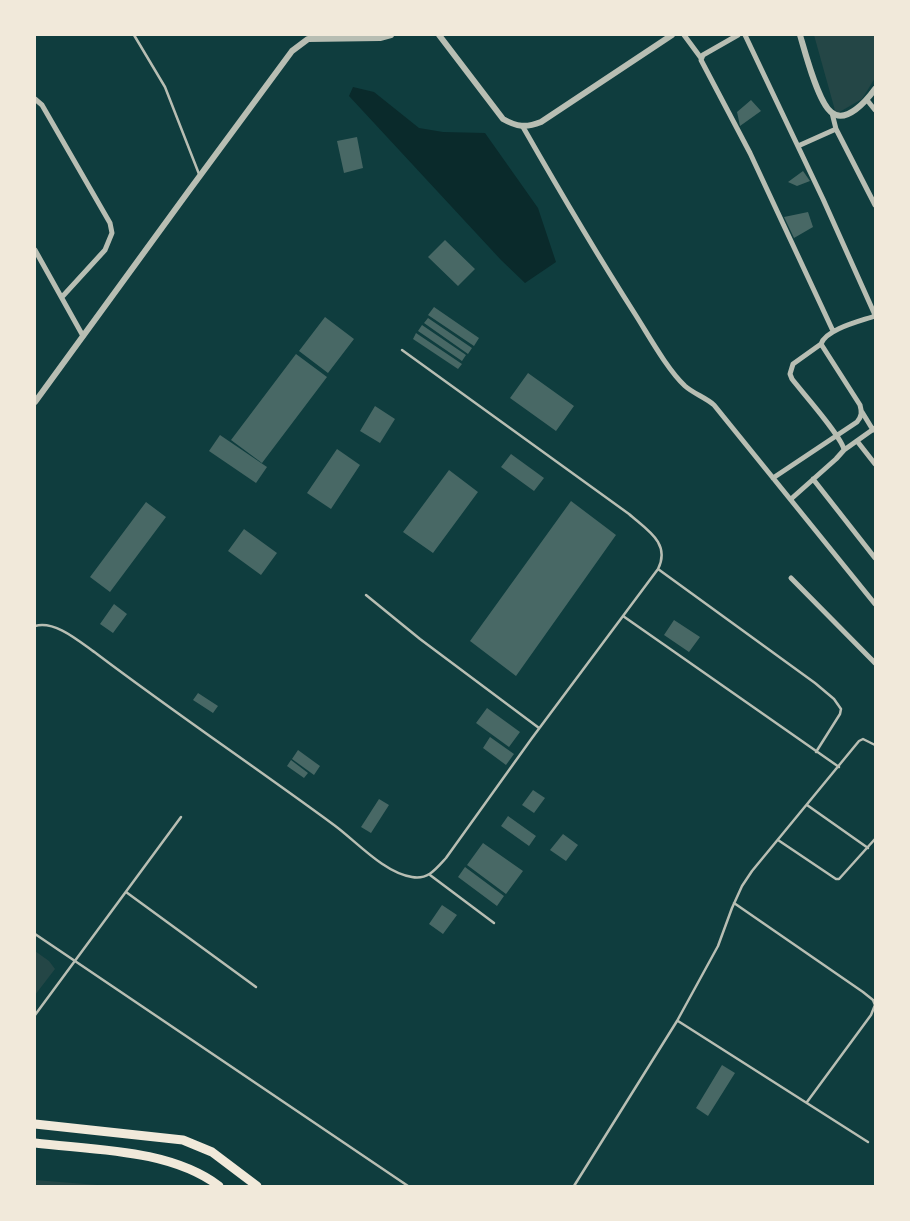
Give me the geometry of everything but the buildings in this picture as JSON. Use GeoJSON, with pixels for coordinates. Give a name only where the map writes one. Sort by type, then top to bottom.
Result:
{"type":"FeatureCollection","features":[{"type":"Feature","properties":{"kind":"main road"},"geometry":{"type":"LineString","coordinates":[[35,1124],[182,1140],[212,1152],[257,1186]]}},
{"type":"Feature","properties":{"kind":"main road"},"geometry":{"type":"LineString","coordinates":[[35,1143],[135,1154],[170,1162],[208,1177],[219,1186]]}},
{"type":"Feature","properties":{"kind":"street"},"geometry":{"type":"LineString","coordinates":[[35,402],[292,51],[308,39],[380,38],[391,35]]}},
{"type":"Feature","properties":{"kind":"street"},"geometry":{"type":"LineString","coordinates":[[438,35],[503,119],[513,125],[523,127],[540,122],[672,35]]}},
{"type":"Feature","properties":{"kind":"street"},"geometry":{"type":"LineString","coordinates":[[684,35],[701,58],[750,153],[833,331]]}},
{"type":"Feature","properties":{"kind":"street"},"geometry":{"type":"LineString","coordinates":[[701,58],[716,46],[738,35]]}},
{"type":"Feature","properties":{"kind":"street"},"geometry":{"type":"LineString","coordinates":[[745,35],[875,315],[833,331],[824,338],[821,344],[793,364],[790,374],[836,435],[844,450]]}},
{"type":"Feature","properties":{"kind":"street"},"geometry":{"type":"LineString","coordinates":[[800,35],[824,103],[832,113],[836,129],[875,205]]}},
{"type":"Feature","properties":{"kind":"street"},"geometry":{"type":"LineString","coordinates":[[832,113],[838,115],[852,112],[867,100],[875,89]]}},
{"type":"Feature","properties":{"kind":"street"},"geometry":{"type":"LineString","coordinates":[[35,99],[42,105],[110,222],[112,233],[105,250],[62,298]]}},
{"type":"Feature","properties":{"kind":"street"},"geometry":{"type":"LineString","coordinates":[[867,100],[875,110]]}},
{"type":"Feature","properties":{"kind":"street"},"geometry":{"type":"LineString","coordinates":[[523,127],[582,230],[661,354],[685,386],[714,405],[875,604]]}},
{"type":"Feature","properties":{"kind":"street"},"geometry":{"type":"LineString","coordinates":[[798,146],[836,129]]}},
{"type":"Feature","properties":{"kind":"street"},"geometry":{"type":"LineString","coordinates":[[35,250],[83,336]]}},
{"type":"Feature","properties":{"kind":"street"},"geometry":{"type":"LineString","coordinates":[[791,499],[844,450],[874,429],[821,344]]}},
{"type":"Feature","properties":{"kind":"street"},"geometry":{"type":"LineString","coordinates":[[773,478],[857,422],[862,412]]}},
{"type":"Feature","properties":{"kind":"street"},"geometry":{"type":"LineString","coordinates":[[857,441],[875,464]]}},
{"type":"Feature","properties":{"kind":"street"},"geometry":{"type":"LineString","coordinates":[[813,480],[875,558]]}},
{"type":"Feature","properties":{"kind":"street"},"geometry":{"type":"LineString","coordinates":[[791,578],[875,663]]}},
{"type":"Feature","properties":{"kind":"lane"},"geometry":{"type":"LineString","coordinates":[[134,35],[165,87],[200,175]]}},
{"type":"Feature","properties":{"kind":"lane"},"geometry":{"type":"LineString","coordinates":[[35,626],[49,626],[64,632],[97,654],[335,826],[379,861],[400,873],[412,877],[430,875],[446,858],[539,728],[658,569],[661,563],[662,549],[651,534],[629,514],[402,350]]}},
{"type":"Feature","properties":{"kind":"lane"},"geometry":{"type":"LineString","coordinates":[[658,569],[834,698],[841,710],[840,714],[816,752]]}},
{"type":"Feature","properties":{"kind":"lane"},"geometry":{"type":"LineString","coordinates":[[366,595],[539,728]]}},
{"type":"Feature","properties":{"kind":"lane"},"geometry":{"type":"LineString","coordinates":[[623,616],[839,767]]}},
{"type":"Feature","properties":{"kind":"lane"},"geometry":{"type":"LineString","coordinates":[[574,1186],[677,1021],[718,946],[734,903],[752,871],[859,741],[863,739],[875,745]]}},
{"type":"Feature","properties":{"kind":"lane"},"geometry":{"type":"LineString","coordinates":[[807,805],[868,848]]}},
{"type":"Feature","properties":{"kind":"lane"},"geometry":{"type":"LineString","coordinates":[[35,1015],[181,817]]}},
{"type":"Feature","properties":{"kind":"lane"},"geometry":{"type":"LineString","coordinates":[[778,840],[836,879],[842,878],[875,839]]}},
{"type":"Feature","properties":{"kind":"lane"},"geometry":{"type":"LineString","coordinates":[[430,875],[494,923]]}},
{"type":"Feature","properties":{"kind":"lane"},"geometry":{"type":"LineString","coordinates":[[126,892],[256,987]]}},
{"type":"Feature","properties":{"kind":"lane"},"geometry":{"type":"LineString","coordinates":[[734,903],[863,992],[873,1000],[875,1005],[871,1015],[807,1102]]}},
{"type":"Feature","properties":{"kind":"lane"},"geometry":{"type":"LineString","coordinates":[[35,934],[281,1098],[408,1186]]}},
{"type":"Feature","properties":{"kind":"lane"},"geometry":{"type":"LineString","coordinates":[[677,1021],[868,1142]]}},
{"type":"Feature","properties":{"kind":"shaded area"},"geometry":{"type":"Polygon","coordinates":[[[814,35],[875,35],[875,78],[862,99],[836,114],[814,35]]]}},
{"type":"Feature","properties":{"kind":"shaded area"},"geometry":{"type":"Polygon","coordinates":[[[353,87],[374,92],[419,128],[443,132],[485,133],[538,208],[556,262],[525,283],[501,260],[349,96],[353,87]]]}},
{"type":"Feature","properties":{"kind":"shaded area"},"geometry":{"type":"Polygon","coordinates":[[[35,951],[49,961],[55,969],[35,995],[35,951]]]}},
{"type":"Feature","properties":{"kind":"shaded area"},"geometry":{"type":"Polygon","coordinates":[[[35,1180],[110,1186],[35,1186],[35,1180]]]}}]}
